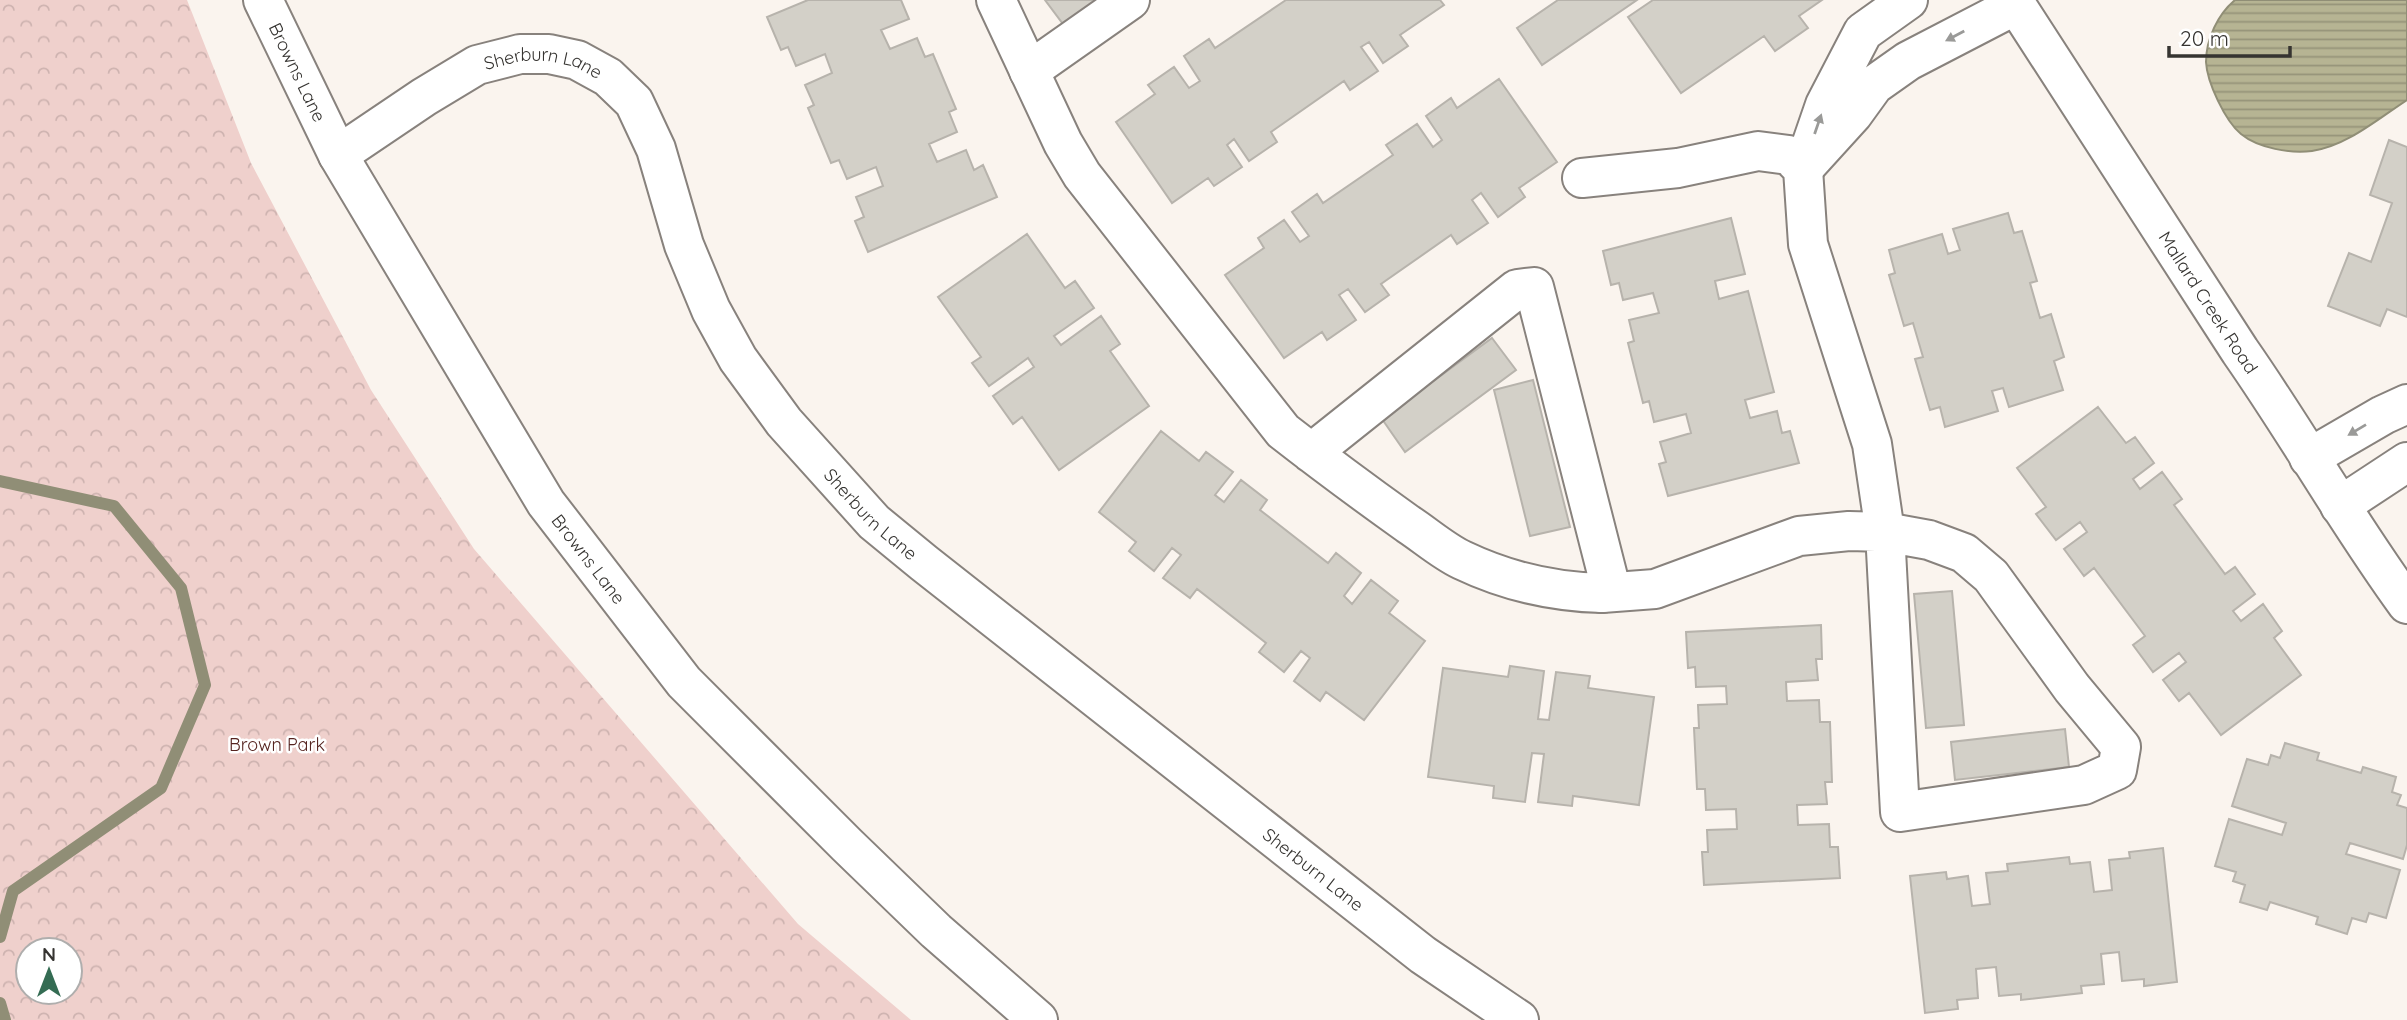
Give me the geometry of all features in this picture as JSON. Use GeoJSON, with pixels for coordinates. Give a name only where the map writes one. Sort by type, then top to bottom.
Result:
{"type":"FeatureCollection","features":[{"type":"Feature","properties":{"kind":"street","name":"Browns Lane"},"geometry":{"type":"LineString","coordinates":[[263,0],[338,155],[546,503],[684,682],[926,922],[1038,1020]]}},
{"type":"Feature","properties":{"kind":"street"},"geometry":{"type":"LineString","coordinates":[[996,0],[1063,143],[1082,175],[1283,431],[1459,559],[1505,578],[1567,592],[1602,593],[1655,589],[1799,536],[1849,531],[1885,532],[1928,540],[1964,553],[1991,576],[2072,688],[2121,747],[2117,770],[2084,785],[1900,813],[1885,532],[1872,444],[1808,244],[1803,169],[1825,105],[1863,32],[1908,0]]}},
{"type":"Feature","properties":{"kind":"street"},"geometry":{"type":"LineString","coordinates":[[1030,71],[1130,0]]}},
{"type":"Feature","properties":{"kind":"street"},"geometry":{"type":"LineString","coordinates":[[1803,169],[1874,85],[1908,61],[2014,2]]}},
{"type":"Feature","properties":{"kind":"street","name":"Mallard Creek Road"},"geometry":{"type":"LineString","coordinates":[[2014,2],[2274,400],[2375,561],[2407,604]]}},
{"type":"Feature","properties":{"kind":"street","name":"Sherburn Lane"},"geometry":{"type":"LineString","coordinates":[[338,155],[477,65],[520,54],[549,54],[577,60],[608,77],[634,102],[656,149],[684,245],[711,310],[738,359],[784,422],[874,522],[1423,955],[1519,1020]]}},
{"type":"Feature","properties":{"kind":"street"},"geometry":{"type":"LineString","coordinates":[[1582,178],[1678,168],[1758,151],[1789,155],[1803,169]]}},
{"type":"Feature","properties":{"kind":"street"},"geometry":{"type":"LineString","coordinates":[[1311,453],[1517,289],[1534,287],[1609,581],[1602,593]]}},
{"type":"Feature","properties":{"kind":"street"},"geometry":{"type":"LineString","coordinates":[[2309,458],[2407,404]]}},
{"type":"Feature","properties":{"kind":"street"},"geometry":{"type":"LineString","coordinates":[[2340,506],[2407,462]]}},
{"type":"Feature","properties":{"kind":"green space","name":"Brown Park"},"geometry":{"type":"Polygon","coordinates":[[[0,0],[187,0],[251,163],[371,390],[474,549],[798,924],[911,1020],[0,1020],[0,0]]]}},
{"type":"Feature","properties":{"kind":"shaded area"},"geometry":{"type":"Polygon","coordinates":[[[2235,0],[2407,0],[2407,100],[2362,130],[2325,148],[2304,152],[2285,151],[2248,139],[2235,128],[2223,111],[2210,80],[2206,62],[2214,28],[2223,12],[2235,0]]]}},
{"type":"Feature","properties":{"kind":"building"},"geometry":{"type":"Polygon","coordinates":[[[808,0],[901,0],[909,19],[881,30],[890,49],[917,38],[925,57],[933,54],[956,109],[949,112],[957,132],[929,144],[937,162],[966,150],[974,170],[983,165],[997,197],[868,252],[855,221],[864,217],[856,197],[883,186],[876,167],[847,179],[839,160],[831,163],[808,108],[814,105],[805,85],[832,73],[825,54],[796,66],[788,47],[781,50],[767,17],[808,0]]]}},
{"type":"Feature","properties":{"kind":"building"},"geometry":{"type":"Polygon","coordinates":[[[1045,0],[1104,0],[1066,28],[1045,0]]]}},
{"type":"Feature","properties":{"kind":"building"},"geometry":{"type":"Polygon","coordinates":[[[1286,0],[1440,0],[1444,5],[1400,35],[1408,46],[1383,63],[1369,42],[1361,47],[1378,71],[1350,90],[1344,81],[1271,132],[1277,142],[1249,161],[1234,139],[1227,145],[1242,167],[1214,186],[1208,178],[1172,203],[1116,122],[1155,94],[1148,85],[1174,67],[1189,88],[1200,81],[1184,56],[1209,39],[1215,48],[1286,0]]]}},
{"type":"Feature","properties":{"kind":"building"},"geometry":{"type":"Polygon","coordinates":[[[1558,0],[1637,0],[1542,65],[1517,28],[1558,0]]]}},
{"type":"Feature","properties":{"kind":"building"},"geometry":{"type":"Polygon","coordinates":[[[1653,0],[1822,0],[1799,16],[1808,28],[1775,51],[1764,36],[1681,93],[1628,17],[1653,0]]]}},
{"type":"Feature","properties":{"kind":"building"},"geometry":{"type":"Polygon","coordinates":[[[1499,79],[1557,162],[1519,188],[1525,197],[1498,217],[1481,193],[1472,200],[1488,223],[1457,244],[1451,235],[1381,284],[1389,295],[1365,312],[1348,289],[1339,295],[1356,320],[1327,340],[1322,332],[1284,358],[1225,275],[1264,248],[1258,238],[1284,220],[1300,242],[1309,236],[1292,212],[1317,194],[1323,203],[1393,155],[1386,145],[1417,124],[1433,147],[1442,140],[1426,116],[1451,98],[1457,108],[1499,79]]]}},
{"type":"Feature","properties":{"kind":"building"},"geometry":{"type":"Polygon","coordinates":[[[2389,140],[2407,147],[2407,317],[2387,309],[2380,326],[2328,306],[2349,253],[2371,262],[2392,203],[2370,195],[2389,140]]]}},
{"type":"Feature","properties":{"kind":"building"},"geometry":{"type":"Polygon","coordinates":[[[2008,213],[2014,233],[2022,231],[2037,281],[2030,283],[2040,318],[2051,314],[2064,357],[2054,361],[2063,390],[2009,407],[2003,388],[1992,391],[1998,411],[1945,427],[1940,407],[1930,410],[1915,359],[1923,357],[1913,323],[1904,326],[1889,275],[1895,273],[1889,250],[1942,234],[1948,254],[1960,250],[1953,229],[2008,213]]]}},
{"type":"Feature","properties":{"kind":"building"},"geometry":{"type":"Polygon","coordinates":[[[1731,218],[1745,274],[1715,281],[1719,299],[1748,291],[1774,392],[1745,400],[1750,418],[1777,411],[1782,433],[1790,431],[1799,463],[1668,496],[1659,464],[1666,462],[1660,442],[1691,433],[1686,414],[1654,422],[1649,401],[1643,403],[1628,343],[1634,341],[1629,320],[1659,313],[1653,293],[1623,300],[1619,283],[1611,285],[1603,251],[1731,218]]]}},
{"type":"Feature","properties":{"kind":"building"},"geometry":{"type":"Polygon","coordinates":[[[1027,234],[1065,288],[1075,281],[1094,308],[1054,336],[1061,345],[1101,316],[1120,344],[1110,351],[1149,406],[1059,470],[1022,417],[1013,424],[993,396],[1034,367],[1028,358],[989,386],[972,363],[981,357],[938,297],[1027,234]]]}},
{"type":"Feature","properties":{"kind":"building"},"geometry":{"type":"Polygon","coordinates":[[[1492,338],[1516,370],[1405,452],[1382,419],[1492,338]]]}},
{"type":"Feature","properties":{"kind":"building"},"geometry":{"type":"Polygon","coordinates":[[[1533,380],[1570,527],[1530,536],[1494,390],[1533,380]]]}},
{"type":"Feature","properties":{"kind":"building"},"geometry":{"type":"Polygon","coordinates":[[[2098,407],[2126,443],[2135,437],[2154,463],[2133,479],[2140,489],[2162,472],[2182,499],[2174,505],[2225,574],[2235,567],[2255,594],[2233,611],[2241,621],[2263,604],[2282,631],[2274,638],[2301,675],[2221,735],[2189,693],[2179,701],[2163,680],[2186,662],[2179,653],[2153,672],[2133,645],[2145,636],[2094,568],[2084,576],[2064,549],[2087,532],[2080,522],[2056,540],[2036,514],[2046,507],[2017,468],[2098,407]]]}},
{"type":"Feature","properties":{"kind":"building"},"geometry":{"type":"Polygon","coordinates":[[[1161,431],[1199,461],[1206,452],[1233,472],[1215,495],[1224,502],[1241,480],[1267,500],[1260,510],[1328,563],[1336,553],[1361,573],[1344,596],[1352,604],[1371,580],[1398,601],[1389,613],[1425,641],[1364,720],[1326,692],[1320,701],[1294,681],[1310,658],[1301,651],[1284,672],[1259,652],[1266,643],[1197,589],[1190,598],[1163,578],[1181,555],[1172,548],[1154,571],[1129,551],[1136,542],[1099,512],[1161,431]]]}},
{"type":"Feature","properties":{"kind":"building"},"geometry":{"type":"Polygon","coordinates":[[[1952,591],[1964,725],[1926,728],[1914,594],[1952,591]]]}},
{"type":"Feature","properties":{"kind":"building"},"geometry":{"type":"Polygon","coordinates":[[[1821,625],[1822,659],[1816,659],[1818,680],[1786,682],[1787,701],[1819,700],[1820,722],[1830,722],[1832,782],[1825,782],[1827,804],[1797,805],[1798,825],[1829,824],[1830,847],[1838,847],[1840,878],[1704,885],[1702,852],[1708,852],[1707,830],[1737,829],[1736,809],[1706,810],[1705,789],[1697,789],[1694,728],[1699,728],[1698,705],[1727,704],[1726,686],[1696,687],[1695,667],[1688,668],[1686,632],[1821,625]]]}},
{"type":"Feature","properties":{"kind":"building"},"geometry":{"type":"Polygon","coordinates":[[[1510,666],[1544,671],[1538,719],[1549,720],[1556,672],[1590,676],[1588,688],[1654,697],[1639,805],[1573,796],[1572,806],[1538,802],[1544,754],[1532,753],[1525,802],[1493,798],[1494,786],[1428,777],[1443,668],[1508,677],[1510,666]]]}},
{"type":"Feature","properties":{"kind":"building"},"geometry":{"type":"Polygon","coordinates":[[[2065,729],[2069,767],[1955,780],[1951,742],[2065,729]]]}},
{"type":"Feature","properties":{"kind":"building"},"geometry":{"type":"Polygon","coordinates":[[[2285,743],[2319,753],[2317,760],[2361,773],[2363,767],[2396,777],[2392,792],[2401,795],[2397,805],[2407,808],[2407,845],[2403,859],[2350,843],[2346,854],[2400,870],[2386,918],[2369,913],[2366,922],[2352,918],[2347,934],[2316,924],[2318,917],[2270,902],[2267,910],[2240,902],[2245,885],[2233,881],[2236,872],[2215,866],[2229,819],[2282,835],[2286,823],[2232,806],[2247,759],[2268,765],[2271,755],[2280,758],[2285,743]]]}},
{"type":"Feature","properties":{"kind":"building"},"geometry":{"type":"Polygon","coordinates":[[[2163,848],[2177,982],[2144,986],[2144,979],[2122,981],[2119,952],[2101,954],[2104,984],[2081,986],[2082,993],[2021,1000],[2021,994],[1999,996],[1996,967],[1976,969],[1978,998],[1957,1000],[1958,1009],[1925,1013],[1910,876],[1946,872],[1947,879],[1968,876],[1972,906],[1990,904],[1986,873],[2008,871],[2007,864],[2069,857],[2070,864],[2090,862],[2094,892],[2112,890],[2109,860],[2130,858],[2129,852],[2163,848]]]}},
{"type":"Feature","properties":{"kind":"waterway"},"geometry":{"type":"LineString","coordinates":[[0,481],[114,506],[181,588],[205,685],[161,788],[13,891],[0,937]]}},
{"type":"Feature","properties":{"kind":"waterway"},"geometry":{"type":"LineString","coordinates":[[0,1003],[5,1020]]}}]}
